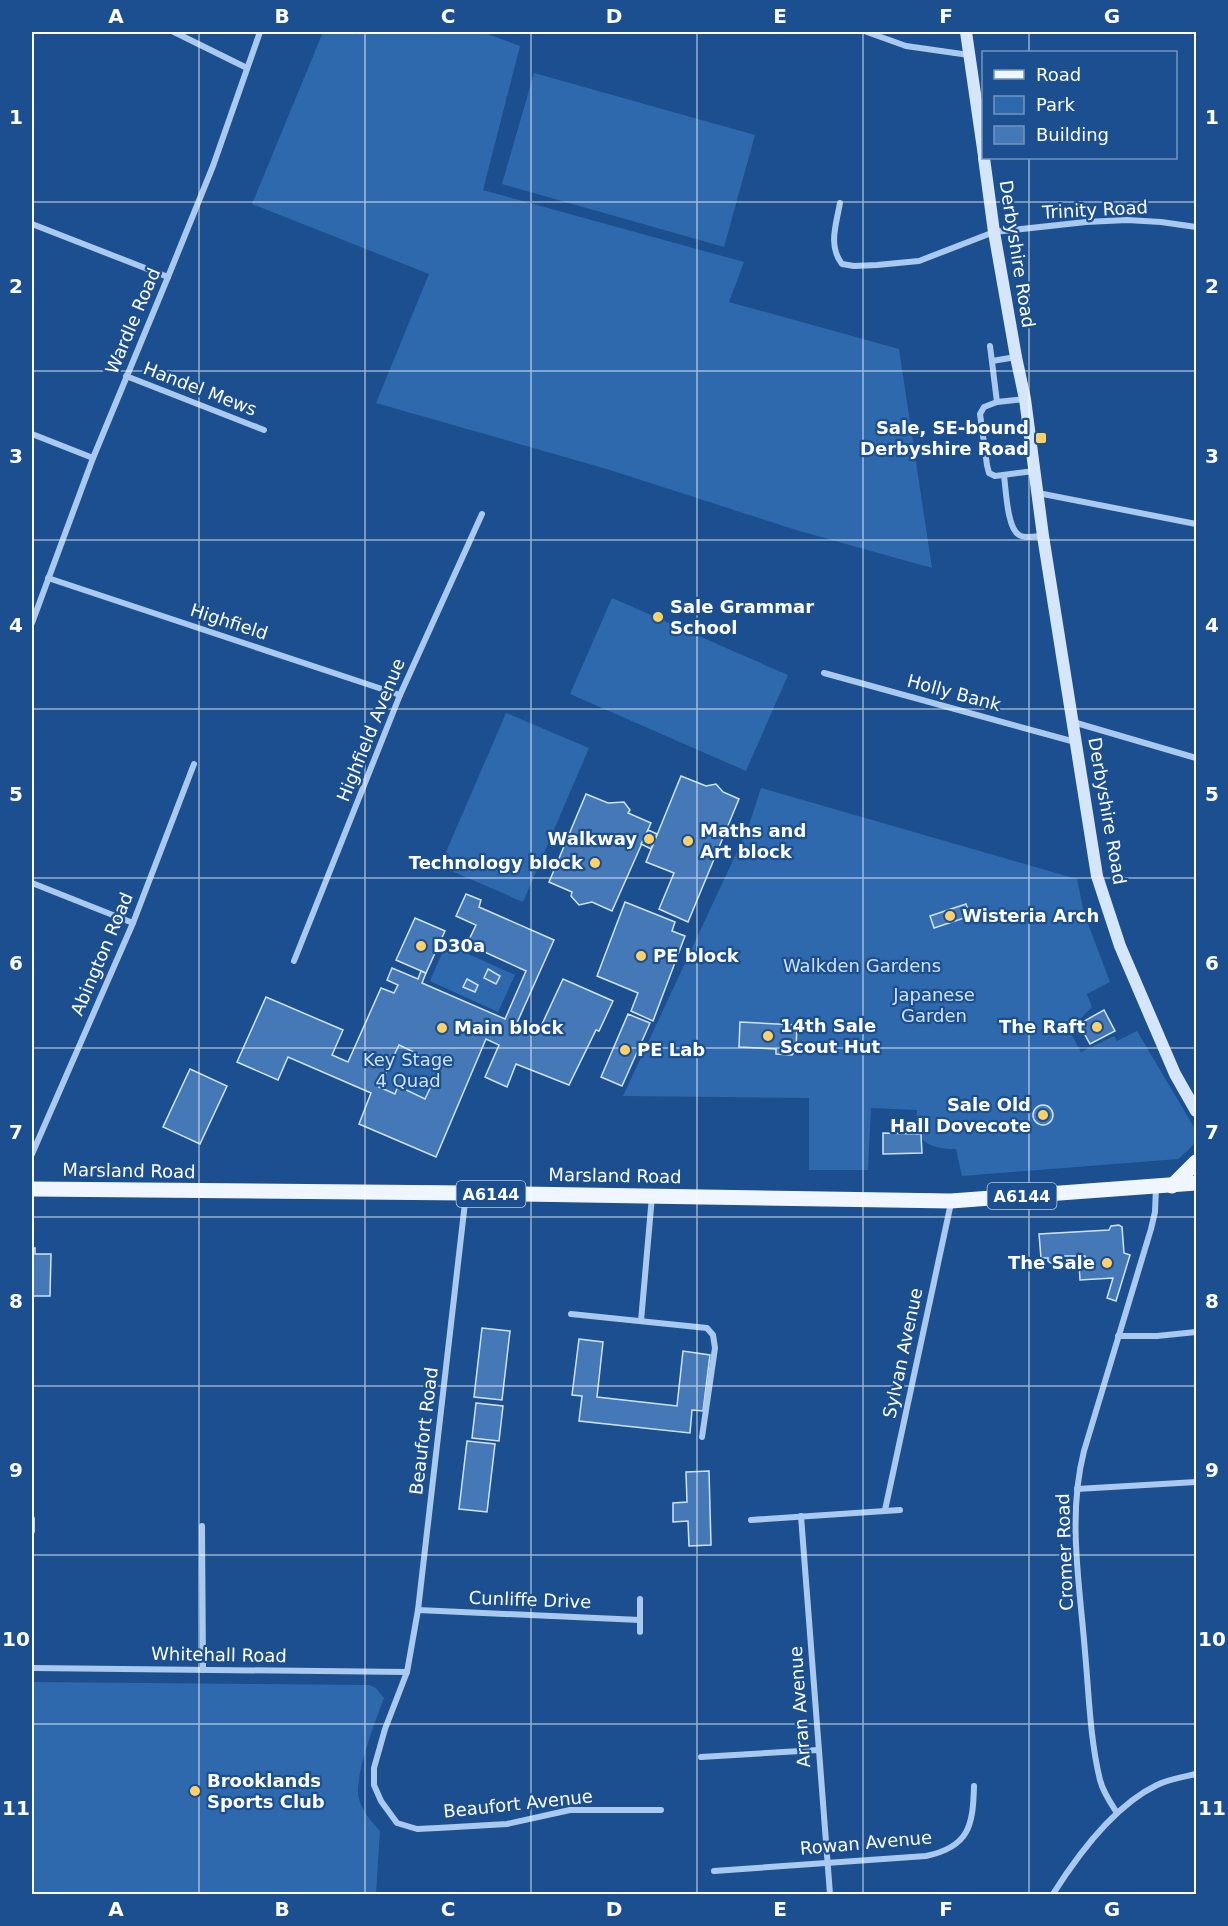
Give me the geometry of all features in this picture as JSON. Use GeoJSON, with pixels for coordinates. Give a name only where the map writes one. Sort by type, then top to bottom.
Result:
{"type":"FeatureCollection","features":[{"type":"Feature","properties":{"kind":"main road"},"geometry":{"type":"LineString","coordinates":[[1172,1186],[1197,1162]]}},
{"type":"Feature","properties":{"kind":"main road","name":"Marsland Road"},"geometry":{"type":"LineString","coordinates":[[32,1189],[951,1201],[1197,1183]]}},
{"type":"Feature","properties":{"kind":"street"},"geometry":{"type":"LineString","coordinates":[[174,32],[247,68]]}},
{"type":"Feature","properties":{"kind":"street","name":"Wardle Road"},"geometry":{"type":"LineString","coordinates":[[32,622],[93,458],[213,165],[260,32]]}},
{"type":"Feature","properties":{"kind":"street"},"geometry":{"type":"LineString","coordinates":[[867,32],[906,46],[969,55]]}},
{"type":"Feature","properties":{"kind":"street","name":"Derbyshire Road"},"geometry":{"type":"LineString","coordinates":[[966,32],[982,143]]}},
{"type":"Feature","properties":{"kind":"street","name":"Derbyshire Road"},"geometry":{"type":"LineString","coordinates":[[984,159],[994,232],[1025,399],[1043,536],[1097,876],[1120,946],[1175,1074],[1197,1111]]}},
{"type":"Feature","properties":{"kind":"street","name":"Trinity Road"},"geometry":{"type":"LineString","coordinates":[[840,203],[833,242],[835,255],[842,264],[877,265],[919,261],[994,232],[1086,222],[1127,220],[1197,227]]}},
{"type":"Feature","properties":{"kind":"street"},"geometry":{"type":"LineString","coordinates":[[32,224],[168,277]]}},
{"type":"Feature","properties":{"kind":"street"},"geometry":{"type":"LineString","coordinates":[[990,346],[997,402]]}},
{"type":"Feature","properties":{"kind":"street"},"geometry":{"type":"LineString","coordinates":[[992,361],[1016,357]]}},
{"type":"Feature","properties":{"kind":"street","name":"Handel Mews"},"geometry":{"type":"LineString","coordinates":[[126,376],[264,430]]}},
{"type":"Feature","properties":{"kind":"street"},"geometry":{"type":"LineString","coordinates":[[1025,399],[997,402],[984,407],[980,414],[987,465],[989,473],[995,476],[1035,471]]}},
{"type":"Feature","properties":{"kind":"street"},"geometry":{"type":"LineString","coordinates":[[32,434],[93,458]]}},
{"type":"Feature","properties":{"kind":"street"},"geometry":{"type":"LineString","coordinates":[[1004,476],[1014,531],[1020,536],[1043,536]]}},
{"type":"Feature","properties":{"kind":"street"},"geometry":{"type":"LineString","coordinates":[[1038,492],[1197,524]]}},
{"type":"Feature","properties":{"kind":"street","name":"Highfield Avenue"},"geometry":{"type":"LineString","coordinates":[[294,961],[400,695],[482,514]]}},
{"type":"Feature","properties":{"kind":"street","name":"Highfield"},"geometry":{"type":"LineString","coordinates":[[48,578],[400,695]]}},
{"type":"Feature","properties":{"kind":"street","name":"Holly Bank"},"geometry":{"type":"LineString","coordinates":[[824,673],[1076,742]]}},
{"type":"Feature","properties":{"kind":"street"},"geometry":{"type":"LineString","coordinates":[[1073,722],[1197,758]]}},
{"type":"Feature","properties":{"kind":"street","name":"Abington Road"},"geometry":{"type":"LineString","coordinates":[[32,1154],[133,923],[194,764]]}},
{"type":"Feature","properties":{"kind":"street"},"geometry":{"type":"LineString","coordinates":[[32,883],[133,923]]}},
{"type":"Feature","properties":{"kind":"street","name":"Cromer Road"},"geometry":{"type":"LineString","coordinates":[[1117,1813],[1105,1795],[1100,1780],[1092,1732],[1077,1558],[1077,1489],[1084,1451],[1151,1229],[1155,1212],[1156,1187]]}},
{"type":"Feature","properties":{"kind":"street","name":"Beaufort Road"},"geometry":{"type":"LineString","coordinates":[[407,1672],[418,1610],[466,1193]]}},
{"type":"Feature","properties":{"kind":"street"},"geometry":{"type":"LineString","coordinates":[[641,1321],[652,1196]]}},
{"type":"Feature","properties":{"kind":"street","name":"Sylvan Avenue"},"geometry":{"type":"LineString","coordinates":[[885,1510],[951,1201]]}},
{"type":"Feature","properties":{"kind":"street"},"geometry":{"type":"LineString","coordinates":[[571,1314],[707,1328],[713,1335],[715,1348],[702,1437]]}},
{"type":"Feature","properties":{"kind":"street"},"geometry":{"type":"LineString","coordinates":[[1118,1336],[1157,1336],[1197,1332]]}},
{"type":"Feature","properties":{"kind":"street"},"geometry":{"type":"LineString","coordinates":[[1077,1489],[1197,1482]]}},
{"type":"Feature","properties":{"kind":"street"},"geometry":{"type":"LineString","coordinates":[[751,1520],[900,1510]]}},
{"type":"Feature","properties":{"kind":"street","name":"Arran Avenue"},"geometry":{"type":"LineString","coordinates":[[801,1516],[830,1894]]}},
{"type":"Feature","properties":{"kind":"street"},"geometry":{"type":"LineString","coordinates":[[32,1519],[32,1531]]}},
{"type":"Feature","properties":{"kind":"street"},"geometry":{"type":"LineString","coordinates":[[202,1526],[203,1670]]}},
{"type":"Feature","properties":{"kind":"street"},"geometry":{"type":"LineString","coordinates":[[640,1599],[640,1632]]}},
{"type":"Feature","properties":{"kind":"street","name":"Cunliffe Drive"},"geometry":{"type":"LineString","coordinates":[[418,1610],[640,1620]]}},
{"type":"Feature","properties":{"kind":"street","name":"Whitehall Road"},"geometry":{"type":"LineString","coordinates":[[32,1668],[407,1672]]}},
{"type":"Feature","properties":{"kind":"street","name":"Beaufort Avenue"},"geometry":{"type":"LineString","coordinates":[[407,1672],[385,1730],[374,1768],[374,1785],[381,1801],[397,1823],[417,1828],[438,1828],[507,1824],[570,1810],[661,1810]]}},
{"type":"Feature","properties":{"kind":"street"},"geometry":{"type":"LineString","coordinates":[[701,1757],[818,1750]]}},
{"type":"Feature","properties":{"kind":"street"},"geometry":{"type":"LineString","coordinates":[[1053,1894],[1068,1871],[1117,1813],[1158,1784],[1197,1774]]}},
{"type":"Feature","properties":{"kind":"street","name":"Rowan Avenue"},"geometry":{"type":"LineString","coordinates":[[714,1871],[926,1856],[942,1852],[954,1846],[965,1836],[973,1811],[974,1786]]}},
{"type":"Feature","properties":{"kind":"green space"},"geometry":{"type":"Polygon","coordinates":[[[323,32],[482,32],[520,46],[483,190],[744,262],[729,302],[899,349],[932,568],[796,530],[610,470],[376,403],[429,274],[252,204],[323,32]]]}},
{"type":"Feature","properties":{"kind":"green space"},"geometry":{"type":"Polygon","coordinates":[[[534,73],[755,135],[724,247],[502,184],[534,73]]]}},
{"type":"Feature","properties":{"kind":"green space"},"geometry":{"type":"Polygon","coordinates":[[[612,598],[788,675],[746,771],[570,694],[612,598]]]}},
{"type":"Feature","properties":{"kind":"green space"},"geometry":{"type":"Polygon","coordinates":[[[506,713],[589,748],[523,902],[440,866],[506,713]]]}},
{"type":"Feature","properties":{"kind":"green space","name":"Walkden Gardens"},"geometry":{"type":"Polygon","coordinates":[[[761,788],[1077,879],[1084,913],[1110,982],[1087,994],[1092,1007],[1069,1030],[1081,1052],[1114,1036],[1117,1041],[1137,1031],[1195,1129],[1196,1138],[1192,1146],[1178,1159],[962,1176],[956,1149],[933,1146],[920,1136],[916,1126],[917,1110],[871,1108],[868,1170],[809,1170],[809,1098],[623,1096],[748,828],[761,788]]]}},
{"type":"Feature","properties":{"kind":"green space"},"geometry":{"type":"Polygon","coordinates":[[[446,944],[515,975],[498,1012],[430,981],[446,944]]]}},
{"type":"Feature","properties":{"kind":"green space","name":"Key Stage 4 Quad"},"geometry":{"type":"Polygon","coordinates":[[[399,1045],[441,1065],[425,1099],[399,1086],[395,1094],[379,1087],[399,1045]]]}},
{"type":"Feature","properties":{"kind":"green space","name":"Brooklands Sports Club"},"geometry":{"type":"Polygon","coordinates":[[[32,1682],[369,1685],[376,1688],[384,1698],[366,1749],[358,1790],[363,1808],[380,1831],[376,1894],[32,1894],[32,1682]]]}},
{"type":"Feature","properties":{"kind":"building","name":"Maths and Art block"},"geometry":{"type":"Polygon","coordinates":[[[681,776],[706,786],[716,784],[723,792],[739,799],[688,922],[659,909],[674,873],[646,862],[681,776]]]}},
{"type":"Feature","properties":{"kind":"building","name":"Technology block"},"geometry":{"type":"Polygon","coordinates":[[[586,794],[608,803],[624,802],[630,810],[628,813],[651,823],[612,911],[592,902],[579,905],[571,896],[572,892],[549,882],[586,794]]]}},
{"type":"Feature","properties":{"kind":"building","name":"Walkway"},"geometry":{"type":"Polygon","coordinates":[[[648,830],[657,834],[651,849],[641,844],[648,830]]]}},
{"type":"Feature","properties":{"kind":"building","name":"Main block"},"geometry":{"type":"Polygon","coordinates":[[[466,894],[481,900],[479,907],[554,940],[516,1025],[537,1035],[563,979],[613,1001],[569,1085],[516,1064],[507,1087],[485,1077],[499,1045],[486,1039],[436,1157],[359,1124],[371,1093],[288,1057],[278,1080],[237,1062],[266,997],[343,1030],[332,1055],[348,1062],[381,988],[394,993],[398,985],[387,980],[392,968],[418,979],[421,971],[426,973],[422,983],[505,1019],[526,971],[467,944],[476,925],[456,916],[466,894]],[[399,1045],[379,1087],[395,1094],[398,1086],[425,1099],[441,1065],[399,1045]]]}},
{"type":"Feature","properties":{"kind":"building","name":"PE block"},"geometry":{"type":"Polygon","coordinates":[[[625,902],[675,922],[672,931],[685,936],[653,1021],[631,1011],[638,993],[597,976],[625,902]]]}},
{"type":"Feature","properties":{"kind":"building","name":"Wisteria Arch"},"geometry":{"type":"Polygon","coordinates":[[[966,904],[970,916],[934,928],[930,916],[966,904]]]}},
{"type":"Feature","properties":{"kind":"building","name":"D30a"},"geometry":{"type":"Polygon","coordinates":[[[415,918],[445,931],[426,973],[396,960],[415,918]]]}},
{"type":"Feature","properties":{"kind":"building"},"geometry":{"type":"Polygon","coordinates":[[[488,969],[500,976],[496,984],[484,978],[488,969]]]}},
{"type":"Feature","properties":{"kind":"building"},"geometry":{"type":"Polygon","coordinates":[[[467,979],[478,985],[475,992],[463,987],[467,979]]]}},
{"type":"Feature","properties":{"kind":"building","name":"The Raft"},"geometry":{"type":"Polygon","coordinates":[[[1104,1010],[1115,1031],[1090,1044],[1079,1024],[1104,1010]]]}},
{"type":"Feature","properties":{"kind":"building","name":"PE Lab"},"geometry":{"type":"Polygon","coordinates":[[[628,1014],[650,1023],[622,1086],[601,1077],[628,1014]]]}},
{"type":"Feature","properties":{"kind":"building","name":"14th Sale Scout Hut"},"geometry":{"type":"Polygon","coordinates":[[[740,1022],[797,1025],[796,1050],[792,1055],[776,1054],[776,1049],[739,1047],[740,1022]]]}},
{"type":"Feature","properties":{"kind":"building"},"geometry":{"type":"Polygon","coordinates":[[[190,1069],[227,1086],[200,1144],[163,1127],[190,1069]]]}},
{"type":"Feature","properties":{"kind":"building","name":"Sale Old Hall Dovecote"},"geometry":{"type":"Polygon","coordinates":[[[1043,1105],[1050,1108],[1053,1115],[1050,1122],[1043,1125],[1036,1122],[1033,1115],[1036,1108],[1043,1105]]]}},
{"type":"Feature","properties":{"kind":"building"},"geometry":{"type":"Polygon","coordinates":[[[883,1133],[921,1134],[922,1153],[883,1154],[883,1133]]]}},
{"type":"Feature","properties":{"kind":"building","name":"The Sale"},"geometry":{"type":"Polygon","coordinates":[[[1111,1226],[1122,1227],[1124,1253],[1130,1255],[1116,1301],[1107,1298],[1113,1278],[1080,1280],[1079,1264],[1086,1264],[1085,1256],[1062,1256],[1059,1264],[1052,1264],[1048,1258],[1041,1258],[1039,1234],[1109,1230],[1111,1226]]]}},
{"type":"Feature","properties":{"kind":"building"},"geometry":{"type":"Polygon","coordinates":[[[32,1248],[35,1248],[35,1254],[51,1254],[50,1296],[32,1296],[32,1248]]]}},
{"type":"Feature","properties":{"kind":"building"},"geometry":{"type":"Polygon","coordinates":[[[482,1328],[510,1331],[502,1400],[474,1397],[482,1328]]]}},
{"type":"Feature","properties":{"kind":"building"},"geometry":{"type":"Polygon","coordinates":[[[579,1339],[603,1342],[597,1397],[677,1406],[683,1351],[710,1355],[703,1411],[692,1410],[690,1433],[579,1421],[582,1396],[572,1395],[579,1339]]]}},
{"type":"Feature","properties":{"kind":"building"},"geometry":{"type":"Polygon","coordinates":[[[476,1403],[503,1406],[499,1441],[472,1438],[476,1403]]]}},
{"type":"Feature","properties":{"kind":"building"},"geometry":{"type":"Polygon","coordinates":[[[467,1441],[495,1444],[487,1512],[459,1509],[467,1441]]]}},
{"type":"Feature","properties":{"kind":"building"},"geometry":{"type":"Polygon","coordinates":[[[709,1471],[711,1545],[689,1546],[688,1521],[673,1522],[673,1503],[687,1502],[686,1472],[709,1471]]]}},
{"type":"Feature","properties":{"kind":"place","name":"Sale, SE-bound Derbyshire Road"},"geometry":{"type":"Point","coordinates":[1041,438]}},
{"type":"Feature","properties":{"kind":"place","name":"Sale Grammar School"},"geometry":{"type":"Point","coordinates":[658,617]}},
{"type":"Feature","properties":{"kind":"place","name":"Walkway"},"geometry":{"type":"Point","coordinates":[649,839]}},
{"type":"Feature","properties":{"kind":"place","name":"Maths and Art block"},"geometry":{"type":"Point","coordinates":[688,841]}},
{"type":"Feature","properties":{"kind":"place","name":"Technology block"},"geometry":{"type":"Point","coordinates":[595,863]}},
{"type":"Feature","properties":{"kind":"place","name":"Wisteria Arch"},"geometry":{"type":"Point","coordinates":[950,916]}},
{"type":"Feature","properties":{"kind":"place","name":"D30a"},"geometry":{"type":"Point","coordinates":[421,946]}},
{"type":"Feature","properties":{"kind":"place","name":"PE block"},"geometry":{"type":"Point","coordinates":[641,956]}},
{"type":"Feature","properties":{"kind":"place","name":"The Raft"},"geometry":{"type":"Point","coordinates":[1097,1027]}},
{"type":"Feature","properties":{"kind":"place","name":"Main block"},"geometry":{"type":"Point","coordinates":[442,1028]}},
{"type":"Feature","properties":{"kind":"place","name":"14th Sale Scout Hut"},"geometry":{"type":"Point","coordinates":[768,1036]}},
{"type":"Feature","properties":{"kind":"place","name":"PE Lab"},"geometry":{"type":"Point","coordinates":[625,1050]}},
{"type":"Feature","properties":{"kind":"place","name":"Sale Old Hall Dovecote"},"geometry":{"type":"Point","coordinates":[1043,1115]}},
{"type":"Feature","properties":{"kind":"place","name":"The Sale"},"geometry":{"type":"Point","coordinates":[1107,1263]}},
{"type":"Feature","properties":{"kind":"place","name":"Brooklands Sports Club"},"geometry":{"type":"Point","coordinates":[195,1791]}},
{"type":"Feature","properties":{"kind":"park label","name":"Japanese Garden"},"geometry":{"type":"Point","coordinates":[934,1005]}}]}
